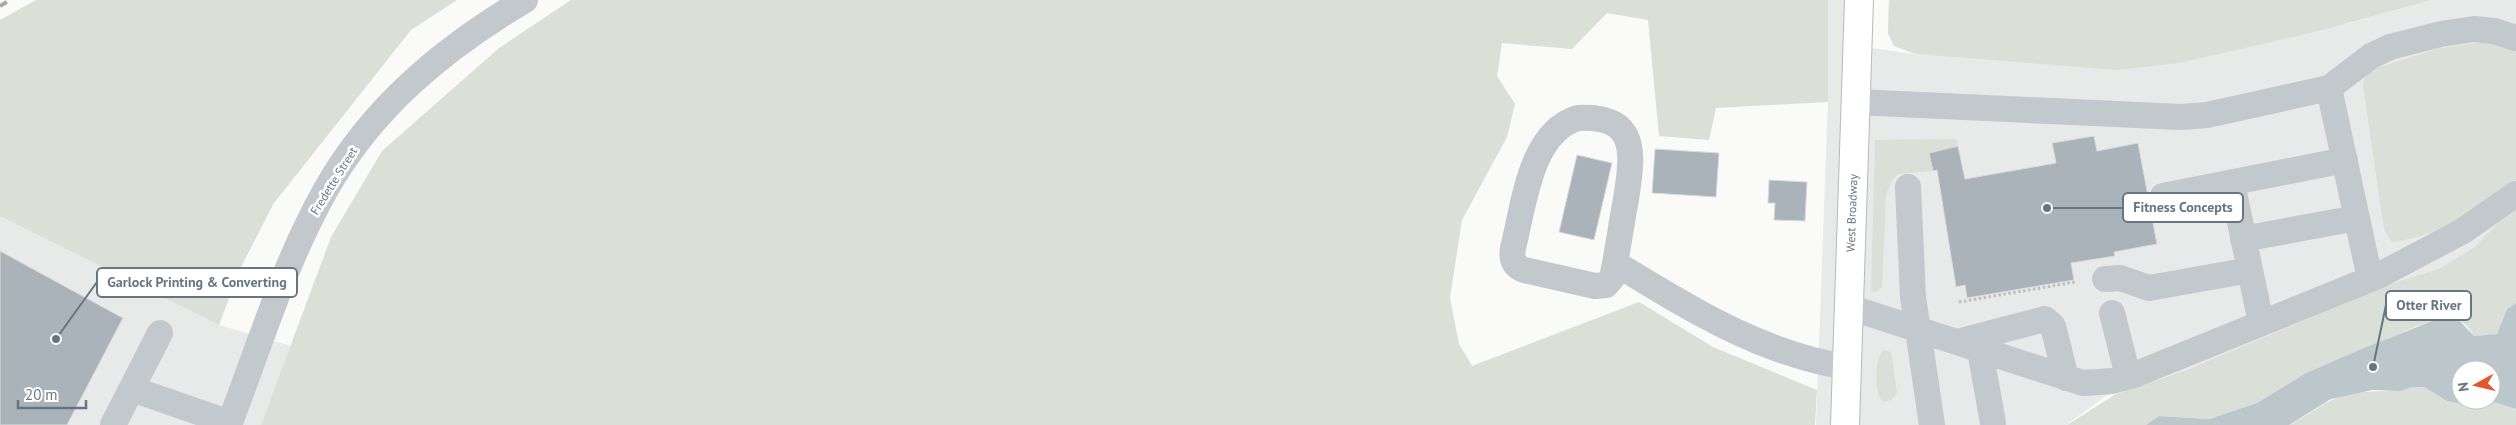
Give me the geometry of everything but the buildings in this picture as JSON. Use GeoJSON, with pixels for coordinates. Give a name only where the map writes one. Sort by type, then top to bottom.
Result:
{"type":"FeatureCollection","features":[{"type":"Feature","properties":{"kind":"main road","name":"West Broadway"},"geometry":{"type":"LineString","coordinates":[[1845,425],[1859,0]]}},
{"type":"Feature","properties":{"kind":"street","name":"Fredette Street"},"geometry":{"type":"LineString","coordinates":[[230,424],[283,283],[325,190],[342,164],[380,115],[426,69],[482,25],[525,0]]}},
{"type":"Feature","properties":{"kind":"street"},"geometry":{"type":"LineString","coordinates":[[1856,102],[2181,117],[2207,115],[2329,88],[2358,64],[2390,47],[2441,34],[2516,21]]}},
{"type":"Feature","properties":{"kind":"street"},"geometry":{"type":"LineString","coordinates":[[2474,29],[2494,31],[2516,38]]}},
{"type":"Feature","properties":{"kind":"street"},"geometry":{"type":"LineString","coordinates":[[2329,88],[2370,279]]}},
{"type":"Feature","properties":{"kind":"street"},"geometry":{"type":"LineString","coordinates":[[1590,118],[1610,122],[1618,127],[1630,143],[1632,164],[1615,263],[1610,283],[1595,286],[1524,270],[1518,268],[1512,260],[1513,248],[1536,160],[1545,140],[1566,122],[1590,118]]}},
{"type":"Feature","properties":{"kind":"street"},"geometry":{"type":"LineString","coordinates":[[2163,196],[2344,160]]}},
{"type":"Feature","properties":{"kind":"street"},"geometry":{"type":"LineString","coordinates":[[2232,182],[2261,323]]}},
{"type":"Feature","properties":{"kind":"street"},"geometry":{"type":"LineString","coordinates":[[1908,187],[1916,329],[1932,425]]}},
{"type":"Feature","properties":{"kind":"street"},"geometry":{"type":"LineString","coordinates":[[1849,307],[2083,383],[2112,381],[2370,279],[2422,254],[2463,231],[2516,194]]}},
{"type":"Feature","properties":{"kind":"street"},"geometry":{"type":"LineString","coordinates":[[2243,239],[2357,218]]}},
{"type":"Feature","properties":{"kind":"street"},"geometry":{"type":"LineString","coordinates":[[1615,263],[1720,324],[1753,340],[1815,362],[1847,367]]}},
{"type":"Feature","properties":{"kind":"street"},"geometry":{"type":"LineString","coordinates":[[2105,279],[2120,278],[2138,286],[2157,288],[2250,270]]}},
{"type":"Feature","properties":{"kind":"street"},"geometry":{"type":"LineString","coordinates":[[2112,313],[2128,376]]}},
{"type":"Feature","properties":{"kind":"street"},"geometry":{"type":"LineString","coordinates":[[1968,346],[2045,319],[2053,326],[2066,378]]}},
{"type":"Feature","properties":{"kind":"street"},"geometry":{"type":"LineString","coordinates":[[113,425],[160,333]]}},
{"type":"Feature","properties":{"kind":"street"},"geometry":{"type":"LineString","coordinates":[[1968,346],[1993,423]]}},
{"type":"Feature","properties":{"kind":"street"},"geometry":{"type":"LineString","coordinates":[[132,389],[230,424]]}},
{"type":"Feature","properties":{"kind":"path"},"geometry":{"type":"LineString","coordinates":[[1958,302],[2075,282]]}},
{"type":"Feature","properties":{"kind":"shaded area"},"geometry":{"type":"Polygon","coordinates":[[[36,0],[457,0],[411,30],[274,203],[240,269],[219,325],[0,216],[0,20],[36,0]]]}},
{"type":"Feature","properties":{"kind":"shaded area"},"geometry":{"type":"Polygon","coordinates":[[[571,0],[1828,0],[1828,102],[1716,108],[1709,140],[1659,136],[1648,20],[1607,13],[1572,49],[1502,43],[1497,76],[1515,104],[1507,137],[1462,220],[1450,298],[1459,344],[1472,366],[1639,302],[1713,347],[1817,390],[1815,425],[261,425],[331,237],[382,151],[499,48],[571,0]]]}},
{"type":"Feature","properties":{"kind":"shaded area"},"geometry":{"type":"Polygon","coordinates":[[[1828,0],[1859,0],[1858,46],[1914,54],[1894,46],[1888,33],[1889,0],[2346,24],[2432,0],[2516,0],[2516,235],[2475,247],[2440,268],[2387,285],[2189,369],[2106,396],[2066,425],[1816,425],[1828,102],[1828,0]]]}},
{"type":"Feature","properties":{"kind":"shaded area"},"geometry":{"type":"Polygon","coordinates":[[[1889,0],[2432,0],[2319,31],[2179,63],[2117,70],[1917,54],[1894,46],[1888,33],[1889,0]]]}},
{"type":"Feature","properties":{"kind":"shaded area"},"geometry":{"type":"Polygon","coordinates":[[[2494,40],[2516,46],[2516,180],[2504,191],[2475,211],[2442,228],[2425,235],[2392,242],[2384,229],[2363,86],[2364,78],[2374,69],[2436,49],[2494,40]]]}},
{"type":"Feature","properties":{"kind":"shaded area"},"geometry":{"type":"Polygon","coordinates":[[[1956,139],[1958,146],[1929,153],[1933,171],[1899,174],[1893,179],[1886,194],[1882,287],[1877,291],[1871,292],[1875,140],[1956,139]]]}},
{"type":"Feature","properties":{"kind":"shaded area"},"geometry":{"type":"Polygon","coordinates":[[[2516,210],[2516,303],[2507,309],[2497,334],[2474,336],[2467,326],[2458,319],[2432,321],[2306,373],[2257,403],[2208,419],[2159,416],[2146,425],[2067,425],[2116,394],[2189,369],[2387,285],[2440,268],[2475,247],[2501,220],[2516,210]]]}},
{"type":"Feature","properties":{"kind":"shaded area"},"geometry":{"type":"Polygon","coordinates":[[[0,216],[219,325],[291,346],[261,425],[0,425],[0,216]]]}},
{"type":"Feature","properties":{"kind":"shaded area"},"geometry":{"type":"Polygon","coordinates":[[[2516,303],[2516,409],[2501,404],[2501,360],[2451,360],[2451,402],[2424,387],[2413,387],[2400,391],[2372,390],[2331,399],[2289,425],[2146,425],[2159,416],[2209,419],[2257,403],[2306,373],[2432,321],[2458,319],[2474,336],[2497,334],[2507,309],[2516,303]]]}},
{"type":"Feature","properties":{"kind":"shaded area"},"geometry":{"type":"Polygon","coordinates":[[[1883,350],[1891,352],[1897,393],[1891,400],[1884,402],[1880,399],[1878,393],[1876,377],[1878,361],[1883,350]]]}},
{"type":"Feature","properties":{"kind":"shaded area"},"geometry":{"type":"Polygon","coordinates":[[[2424,387],[2451,402],[2451,410],[2501,410],[2501,404],[2516,409],[2516,425],[2289,425],[2325,404],[2347,394],[2424,387]]]}},
{"type":"Feature","properties":{"kind":"railway"},"geometry":{"type":"LineString","coordinates":[[0,6],[10,0]]}},
{"type":"Feature","properties":{"kind":"place","name":"Fitness Concepts"},"geometry":{"type":"Point","coordinates":[2047,208]}},
{"type":"Feature","properties":{"kind":"place","name":"Garlock Printing & Converting"},"geometry":{"type":"Point","coordinates":[56,339]}},
{"type":"Feature","properties":{"kind":"place","name":"Otter River"},"geometry":{"type":"Point","coordinates":[2373,367]}}]}
